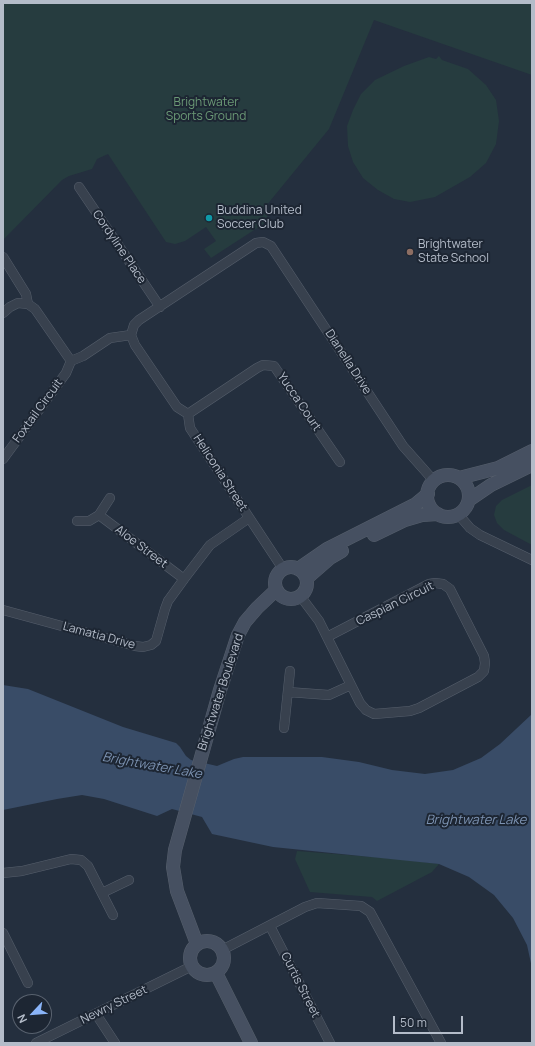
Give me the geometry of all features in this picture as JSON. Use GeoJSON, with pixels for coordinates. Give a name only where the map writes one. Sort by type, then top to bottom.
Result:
{"type":"FeatureCollection","features":[{"type":"Feature","properties":{"kind":"street","name":"Cordyline Place"},"geometry":{"type":"LineString","coordinates":[[79,187],[160,307]]}},
{"type":"Feature","properties":{"kind":"street","name":"Dianella Drive"},"geometry":{"type":"LineString","coordinates":[[160,307],[256,243],[263,242],[271,246],[403,446],[434,481]]}},
{"type":"Feature","properties":{"kind":"street"},"geometry":{"type":"LineString","coordinates":[[3,257],[26,294],[28,304]]}},
{"type":"Feature","properties":{"kind":"street"},"geometry":{"type":"LineString","coordinates":[[3,313],[10,307],[18,304],[28,304],[35,309],[71,361],[82,356],[110,338],[131,335]]}},
{"type":"Feature","properties":{"kind":"street"},"geometry":{"type":"LineString","coordinates":[[160,307],[134,325],[131,335],[135,345],[177,407],[188,414]]}},
{"type":"Feature","properties":{"kind":"street","name":"Foxtail Circuit"},"geometry":{"type":"LineString","coordinates":[[3,459],[66,373],[71,361]]}},
{"type":"Feature","properties":{"kind":"street","name":"Yucca Court"},"geometry":{"type":"LineString","coordinates":[[188,414],[257,368],[263,365],[274,366],[340,462]]}},
{"type":"Feature","properties":{"kind":"street","name":"Heliconia Street"},"geometry":{"type":"LineString","coordinates":[[188,414],[190,428],[283,569]]}},
{"type":"Feature","properties":{"kind":"street"},"geometry":{"type":"LineString","coordinates":[[438,514],[430,506],[428,494],[434,481],[446,475],[459,478],[498,468],[532,451]]}},
{"type":"Feature","properties":{"kind":"street"},"geometry":{"type":"LineString","coordinates":[[302,574],[389,527],[405,520],[438,514],[452,517],[463,511],[469,500],[491,485],[532,465]]}},
{"type":"Feature","properties":{"kind":"street"},"geometry":{"type":"LineString","coordinates":[[459,478],[467,488],[469,500]]}},
{"type":"Feature","properties":{"kind":"street"},"geometry":{"type":"LineString","coordinates":[[302,574],[327,550],[416,504],[428,494]]}},
{"type":"Feature","properties":{"kind":"street"},"geometry":{"type":"LineString","coordinates":[[77,522],[88,521],[99,515],[110,498]]}},
{"type":"Feature","properties":{"kind":"street"},"geometry":{"type":"LineString","coordinates":[[458,514],[470,528],[480,535],[532,560]]}},
{"type":"Feature","properties":{"kind":"street","name":"Aloe Street"},"geometry":{"type":"LineString","coordinates":[[99,515],[184,579]]}},
{"type":"Feature","properties":{"kind":"street","name":"Lamatia Drive"},"geometry":{"type":"LineString","coordinates":[[3,610],[143,647],[151,645],[156,641],[168,601],[210,545],[249,518]]}},
{"type":"Feature","properties":{"kind":"street"},"geometry":{"type":"LineString","coordinates":[[292,567],[302,574],[307,588],[301,597],[292,600],[287,599],[282,597],[276,590],[276,576],[283,569],[292,567]]}},
{"type":"Feature","properties":{"kind":"street","name":"Caspian Circuit"},"geometry":{"type":"LineString","coordinates":[[301,597],[319,621],[328,637],[360,703],[366,710],[374,714],[410,711],[419,708],[478,677],[484,671],[484,656],[450,589],[443,584],[436,582],[429,584],[328,637]]}},
{"type":"Feature","properties":{"kind":"street","name":"Brightwater Boulevard"},"geometry":{"type":"LineString","coordinates":[[197,944],[177,890],[173,867],[179,831],[220,690],[238,635],[245,622],[276,590]]}},
{"type":"Feature","properties":{"kind":"street"},"geometry":{"type":"LineString","coordinates":[[284,728],[290,671]]}},
{"type":"Feature","properties":{"kind":"street"},"geometry":{"type":"LineString","coordinates":[[288,692],[329,695],[351,686]]}},
{"type":"Feature","properties":{"kind":"street"},"geometry":{"type":"LineString","coordinates":[[3,873],[22,871],[71,859],[81,860],[88,866],[113,915]]}},
{"type":"Feature","properties":{"kind":"street"},"geometry":{"type":"LineString","coordinates":[[102,893],[129,880]]}},
{"type":"Feature","properties":{"kind":"street"},"geometry":{"type":"LineString","coordinates":[[222,950],[305,907],[317,903],[361,906],[370,912],[442,1043]]}},
{"type":"Feature","properties":{"kind":"street","name":"Curtis Street"},"geometry":{"type":"LineString","coordinates":[[270,926],[330,1043]]}},
{"type":"Feature","properties":{"kind":"street"},"geometry":{"type":"LineString","coordinates":[[3,933],[28,984]]}},
{"type":"Feature","properties":{"kind":"street"},"geometry":{"type":"LineString","coordinates":[[202,941],[213,942],[218,944],[222,950],[224,959],[223,965],[216,973],[206,975],[202,974],[197,972],[192,966],[190,955],[191,951],[197,944],[202,941]]}},
{"type":"Feature","properties":{"kind":"street","name":"Newry Street"},"geometry":{"type":"LineString","coordinates":[[36,1043],[192,966]]}},
{"type":"Feature","properties":{"kind":"street"},"geometry":{"type":"LineString","coordinates":[[216,973],[251,1043]]}},
{"type":"Feature","properties":{"kind":"street"},"geometry":{"type":"LineString","coordinates":[[96,1014],[115,1043]]}},
{"type":"Feature","properties":{"kind":"green space","name":"Brightwater Sports Ground"},"geometry":{"type":"Polygon","coordinates":[[[3,3],[532,3],[532,75],[374,20],[329,129],[266,206],[268,221],[211,258],[204,249],[216,241],[206,227],[185,241],[175,244],[166,242],[108,154],[97,159],[92,169],[69,176],[62,180],[3,240],[3,3]]]}},
{"type":"Feature","properties":{"kind":"green space"},"geometry":{"type":"Polygon","coordinates":[[[439,56],[442,60],[468,69],[486,85],[496,100],[499,121],[496,144],[486,163],[470,177],[435,197],[410,202],[394,199],[378,190],[363,178],[353,162],[348,146],[347,126],[361,94],[375,80],[404,66],[429,57],[436,59],[439,56]]]}},
{"type":"Feature","properties":{"kind":"green space"},"geometry":{"type":"Polygon","coordinates":[[[532,485],[532,545],[504,530],[497,523],[494,515],[496,506],[502,500],[532,485]]]}},
{"type":"Feature","properties":{"kind":"green space"},"geometry":{"type":"Polygon","coordinates":[[[297,851],[399,859],[439,864],[432,872],[377,901],[372,897],[310,892],[295,859],[297,851]]]}},
{"type":"Feature","properties":{"kind":"water","name":"Brightwater Lake"},"geometry":{"type":"Polygon","coordinates":[[[3,685],[28,689],[123,727],[176,743],[191,760],[217,766],[243,757],[322,757],[359,762],[392,770],[425,774],[453,770],[481,758],[500,744],[532,714],[532,968],[527,945],[513,918],[494,895],[469,877],[439,864],[273,847],[212,834],[202,817],[172,809],[157,816],[104,799],[82,795],[3,810],[3,685]]]}},
{"type":"Feature","properties":{"kind":"place","name":"Buddina United Soccer Club"},"geometry":{"type":"Point","coordinates":[209,218]}},
{"type":"Feature","properties":{"kind":"place","name":"Brightwater State School"},"geometry":{"type":"Point","coordinates":[410,252]}}]}
